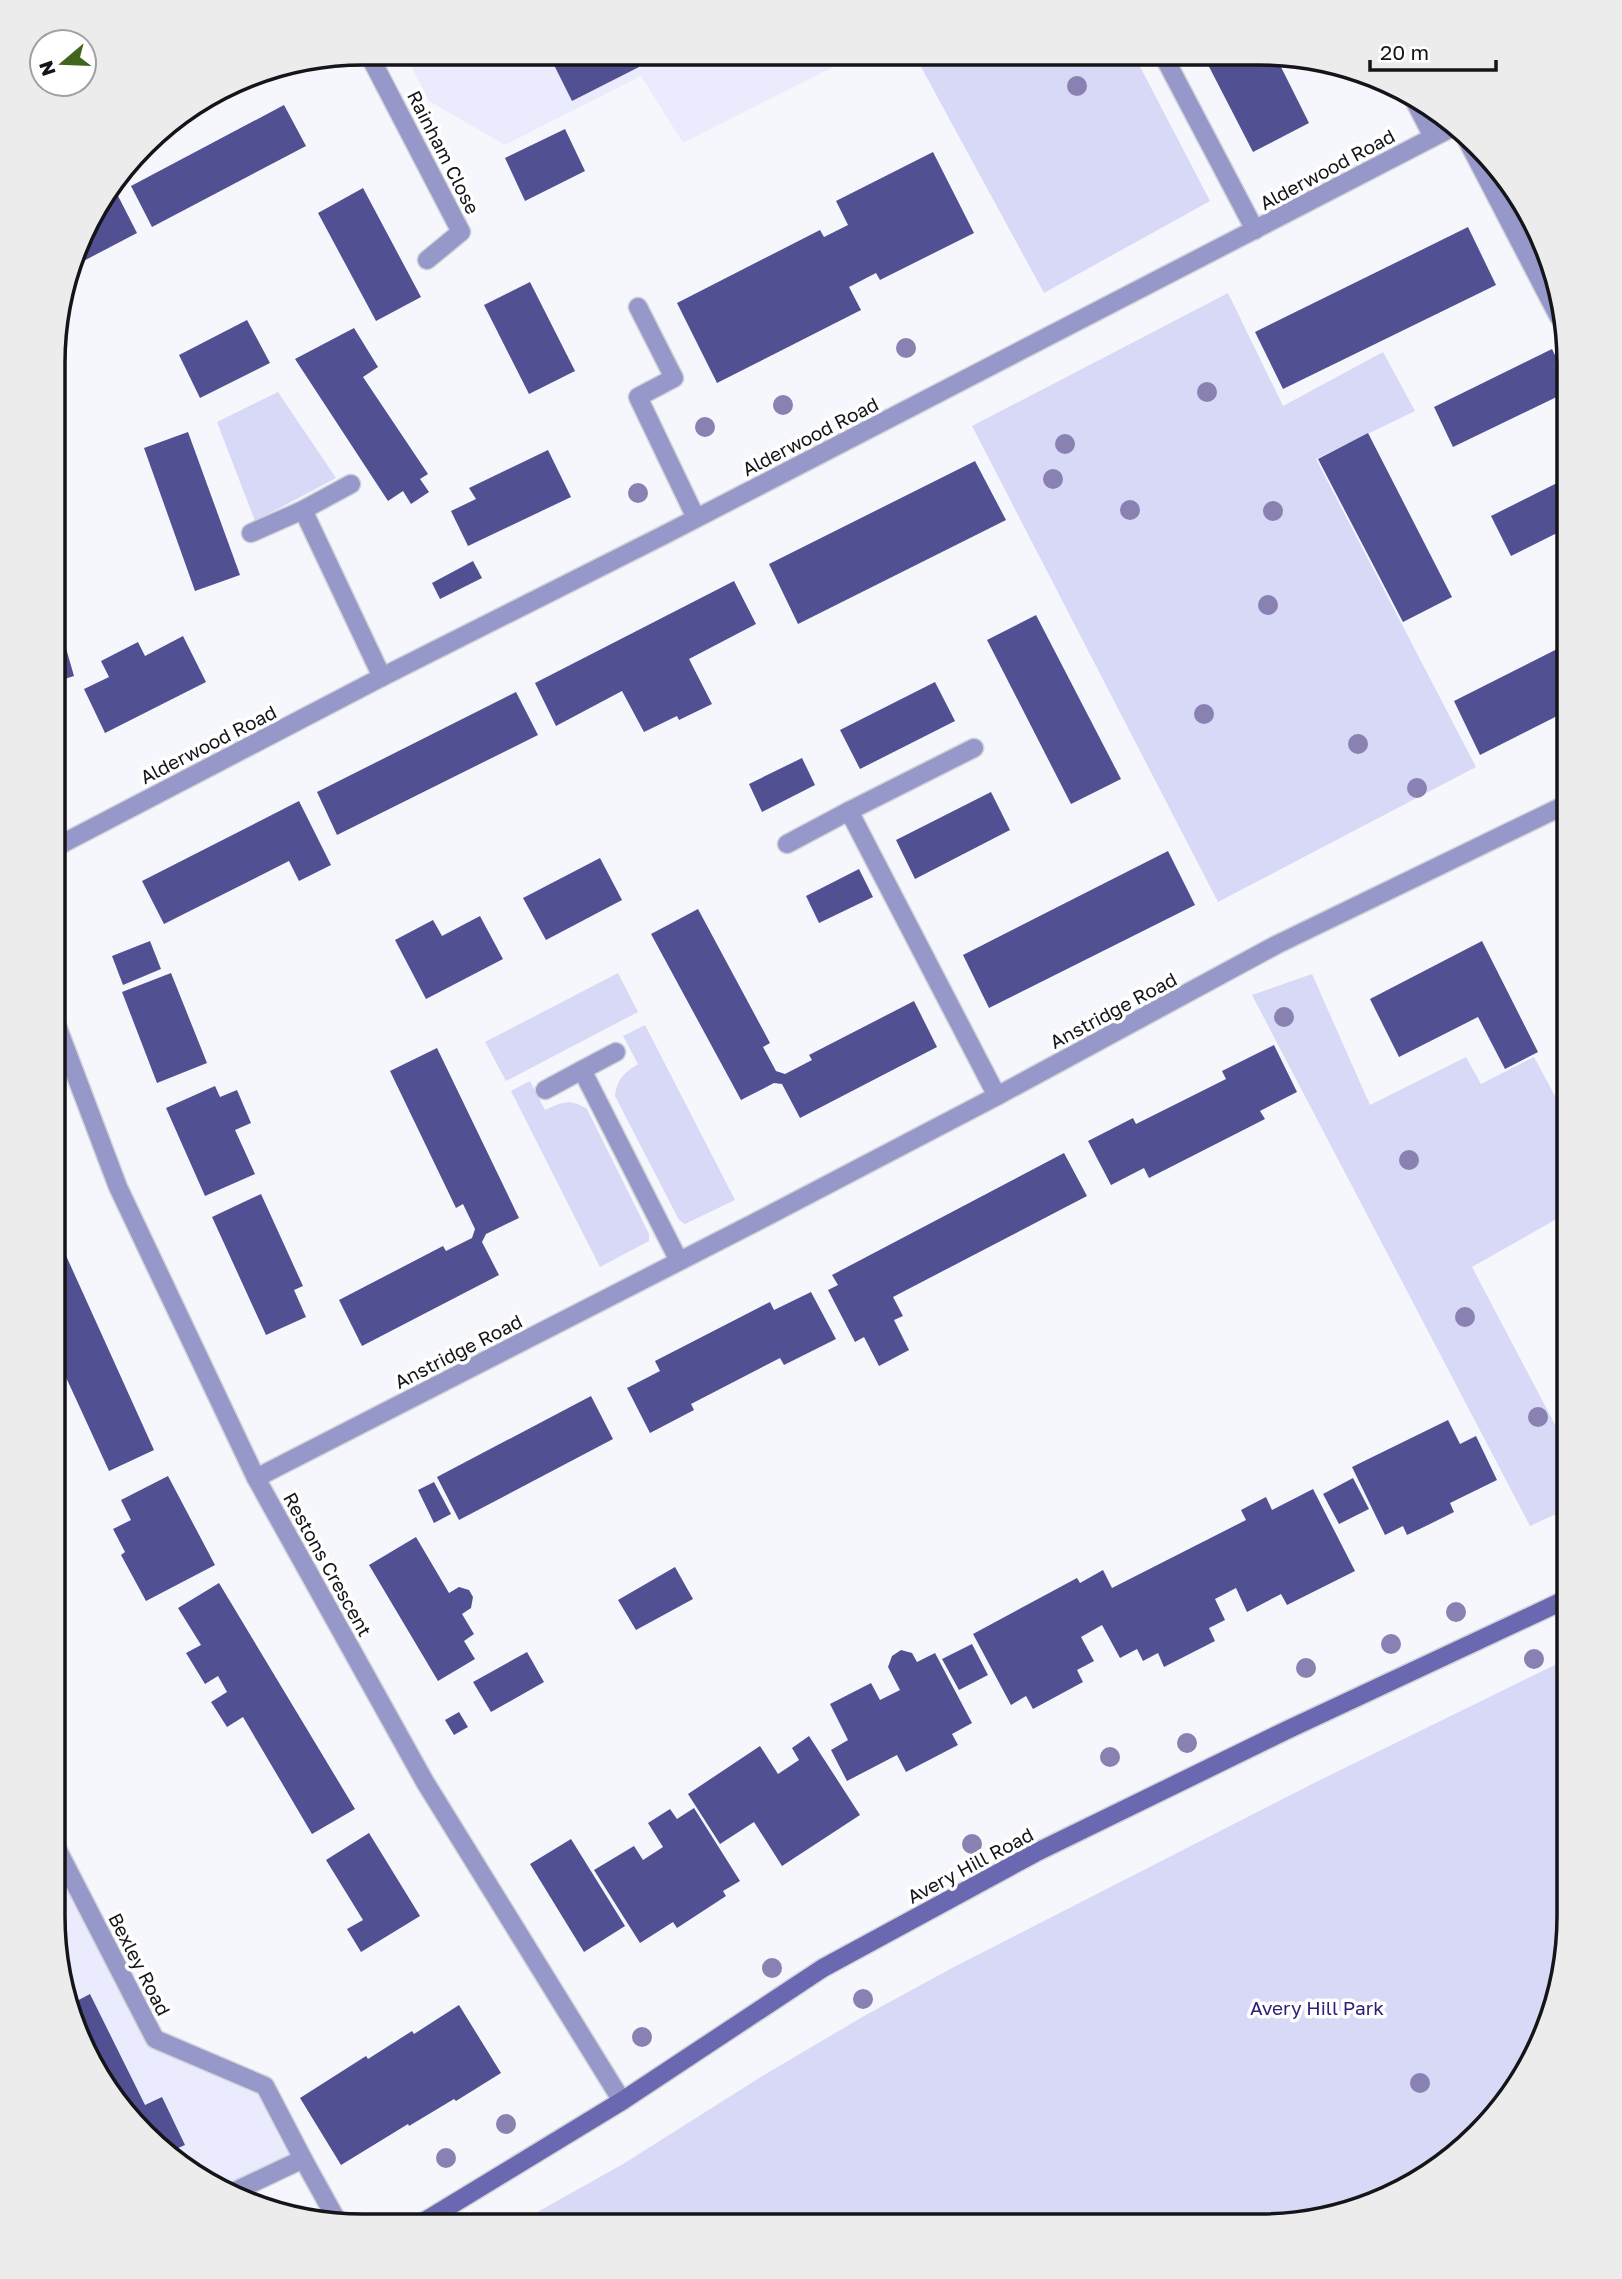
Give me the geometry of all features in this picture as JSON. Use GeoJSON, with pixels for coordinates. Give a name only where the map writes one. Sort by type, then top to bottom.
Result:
{"type":"FeatureCollection","features":[{"type":"Feature","properties":{"kind":"main road","name":"Avery Hill Road"},"geometry":{"type":"LineString","coordinates":[[438,2214],[622,2101],[823,1968],[1035,1853],[1287,1730],[1557,1604]]}},
{"type":"Feature","properties":{"kind":"street","name":"Rainham Close"},"geometry":{"type":"LineString","coordinates":[[375,65],[461,232],[426,260]]}},
{"type":"Feature","properties":{"kind":"street","name":"Alderwood Road"},"geometry":{"type":"LineString","coordinates":[[1168,65],[1255,230]]}},
{"type":"Feature","properties":{"kind":"street"},"geometry":{"type":"LineString","coordinates":[[1420,112],[1433,137]]}},
{"type":"Feature","properties":{"kind":"street","name":"Alderwood Road"},"geometry":{"type":"LineString","coordinates":[[65,842],[1446,131]]}},
{"type":"Feature","properties":{"kind":"street"},"geometry":{"type":"LineString","coordinates":[[1477,160],[1551,302]]}},
{"type":"Feature","properties":{"kind":"street"},"geometry":{"type":"LineString","coordinates":[[638,307],[674,378],[638,397],[696,518]]}},
{"type":"Feature","properties":{"kind":"street"},"geometry":{"type":"LineString","coordinates":[[251,533],[303,510],[351,484]]}},
{"type":"Feature","properties":{"kind":"street"},"geometry":{"type":"LineString","coordinates":[[303,510],[382,677]]}},
{"type":"Feature","properties":{"kind":"street"},"geometry":{"type":"LineString","coordinates":[[787,844],[974,748]]}},
{"type":"Feature","properties":{"kind":"street","name":"Anstridge Road"},"geometry":{"type":"LineString","coordinates":[[256,1478],[997,1096],[1276,945],[1557,809]]}},
{"type":"Feature","properties":{"kind":"street"},"geometry":{"type":"LineString","coordinates":[[849,811],[997,1096]]}},
{"type":"Feature","properties":{"kind":"street","name":"Restons Crescent"},"geometry":{"type":"LineString","coordinates":[[65,1047],[118,1187],[256,1478],[425,1782],[622,2101]]}},
{"type":"Feature","properties":{"kind":"street"},"geometry":{"type":"LineString","coordinates":[[545,1090],[617,1052]]}},
{"type":"Feature","properties":{"kind":"street"},"geometry":{"type":"LineString","coordinates":[[582,1070],[680,1261]]}},
{"type":"Feature","properties":{"kind":"street","name":"Bexley Road"},"geometry":{"type":"LineString","coordinates":[[65,1864],[155,2039],[265,2085],[333,2213]]}},
{"type":"Feature","properties":{"kind":"street"},"geometry":{"type":"LineString","coordinates":[[241,2188],[303,2159]]}},
{"type":"Feature","properties":{"kind":"shaded area"},"geometry":{"type":"Polygon","coordinates":[[[410,65],[837,65],[683,143],[641,76],[505,145],[429,101],[410,65]]]}},
{"type":"Feature","properties":{"kind":"shaded area"},"geometry":{"type":"Polygon","coordinates":[[[65,1868],[147,2043],[265,2086],[303,2159],[241,2188],[182,2153],[139,2113],[105,2065],[87,2030],[75,1993],[65,1935],[65,1868]]]}},
{"type":"Feature","properties":{"kind":"green space"},"geometry":{"type":"Polygon","coordinates":[[[920,65],[1139,65],[1210,201],[1044,293],[920,65]]]}},
{"type":"Feature","properties":{"kind":"green space"},"geometry":{"type":"Polygon","coordinates":[[[1228,293],[1283,406],[1383,352],[1415,411],[1316,459],[1476,767],[1218,902],[972,426],[1228,293]]]}},
{"type":"Feature","properties":{"kind":"green space"},"geometry":{"type":"Polygon","coordinates":[[[278,392],[336,478],[255,521],[217,422],[278,392]]]}},
{"type":"Feature","properties":{"kind":"green space"},"geometry":{"type":"Polygon","coordinates":[[[618,973],[638,1012],[506,1081],[485,1042],[618,973]]]}},
{"type":"Feature","properties":{"kind":"green space"},"geometry":{"type":"Polygon","coordinates":[[[1312,974],[1370,1105],[1466,1057],[1481,1084],[1534,1057],[1557,1100],[1557,1219],[1472,1267],[1557,1428],[1557,1514],[1530,1526],[1252,995],[1312,974]]]}},
{"type":"Feature","properties":{"kind":"green space"},"geometry":{"type":"Polygon","coordinates":[[[645,1025],[735,1200],[685,1224],[679,1220],[615,1096],[622,1077],[638,1064],[623,1036],[645,1025]]]}},
{"type":"Feature","properties":{"kind":"green space"},"geometry":{"type":"Polygon","coordinates":[[[530,1081],[545,1110],[566,1102],[587,1109],[649,1234],[649,1241],[600,1267],[511,1091],[530,1081]]]}},
{"type":"Feature","properties":{"kind":"green space","name":"Avery Hill Park"},"geometry":{"type":"Polygon","coordinates":[[[1557,1664],[1557,1935],[1547,1993],[1535,2030],[1496,2097],[1456,2140],[1408,2174],[1373,2192],[1336,2204],[1278,2214],[534,2214],[623,2164],[864,2016],[952,1968],[1316,1782],[1557,1664]]]}},
{"type":"Feature","properties":{"kind":"building"},"geometry":{"type":"Polygon","coordinates":[[[554,65],[638,65],[639,67],[572,101],[554,65]]]}},
{"type":"Feature","properties":{"kind":"building"},"geometry":{"type":"Polygon","coordinates":[[[1208,65],[1280,65],[1309,123],[1253,152],[1208,65]]]}},
{"type":"Feature","properties":{"kind":"building"},"geometry":{"type":"Polygon","coordinates":[[[284,105],[306,146],[152,227],[131,186],[284,105]]]}},
{"type":"Feature","properties":{"kind":"building"},"geometry":{"type":"Polygon","coordinates":[[[565,129],[585,171],[525,201],[505,158],[565,129]]]}},
{"type":"Feature","properties":{"kind":"building"},"geometry":{"type":"Polygon","coordinates":[[[933,152],[974,233],[880,280],[876,273],[849,287],[861,310],[717,383],[677,303],[820,230],[824,237],[848,225],[836,201],[933,152]]]}},
{"type":"Feature","properties":{"kind":"building"},"geometry":{"type":"Polygon","coordinates":[[[363,188],[421,297],[376,321],[318,213],[363,188]]]}},
{"type":"Feature","properties":{"kind":"building"},"geometry":{"type":"Polygon","coordinates":[[[117,194],[137,233],[83,261],[117,194]]]}},
{"type":"Feature","properties":{"kind":"building"},"geometry":{"type":"Polygon","coordinates":[[[1468,227],[1496,285],[1283,389],[1255,332],[1468,227]]]}},
{"type":"Feature","properties":{"kind":"building"},"geometry":{"type":"Polygon","coordinates":[[[530,282],[575,371],[529,394],[484,305],[530,282]]]}},
{"type":"Feature","properties":{"kind":"building"},"geometry":{"type":"Polygon","coordinates":[[[247,320],[270,363],[200,398],[179,355],[247,320]]]}},
{"type":"Feature","properties":{"kind":"building"},"geometry":{"type":"Polygon","coordinates":[[[354,328],[378,367],[363,377],[428,474],[420,479],[429,492],[411,504],[403,491],[388,501],[295,359],[354,328]]]}},
{"type":"Feature","properties":{"kind":"building"},"geometry":{"type":"Polygon","coordinates":[[[1552,349],[1557,359],[1557,397],[1453,447],[1434,407],[1552,349]]]}},
{"type":"Feature","properties":{"kind":"building"},"geometry":{"type":"Polygon","coordinates":[[[188,432],[240,575],[195,591],[144,448],[188,432]]]}},
{"type":"Feature","properties":{"kind":"building"},"geometry":{"type":"Polygon","coordinates":[[[1368,433],[1452,597],[1403,622],[1318,459],[1368,433]]]}},
{"type":"Feature","properties":{"kind":"building"},"geometry":{"type":"Polygon","coordinates":[[[548,450],[571,497],[468,546],[451,511],[476,499],[469,488],[548,450]]]}},
{"type":"Feature","properties":{"kind":"building"},"geometry":{"type":"Polygon","coordinates":[[[975,461],[1006,520],[798,624],[769,564],[975,461]]]}},
{"type":"Feature","properties":{"kind":"building"},"geometry":{"type":"Polygon","coordinates":[[[1557,483],[1557,533],[1511,556],[1491,516],[1557,483]]]}},
{"type":"Feature","properties":{"kind":"building"},"geometry":{"type":"Polygon","coordinates":[[[473,561],[482,578],[440,599],[432,583],[473,561]]]}},
{"type":"Feature","properties":{"kind":"building"},"geometry":{"type":"Polygon","coordinates":[[[734,581],[756,624],[689,659],[712,704],[679,720],[677,716],[644,732],[622,691],[556,726],[535,683],[734,581]]]}},
{"type":"Feature","properties":{"kind":"building"},"geometry":{"type":"Polygon","coordinates":[[[1036,615],[1121,779],[1071,804],[987,640],[1036,615]]]}},
{"type":"Feature","properties":{"kind":"building"},"geometry":{"type":"Polygon","coordinates":[[[183,636],[206,682],[105,733],[84,689],[109,677],[101,661],[138,642],[145,656],[183,636]]]}},
{"type":"Feature","properties":{"kind":"building"},"geometry":{"type":"Polygon","coordinates":[[[65,645],[74,676],[65,679],[65,645]]]}},
{"type":"Feature","properties":{"kind":"building"},"geometry":{"type":"Polygon","coordinates":[[[1557,649],[1557,716],[1480,755],[1454,701],[1557,649]]]}},
{"type":"Feature","properties":{"kind":"building"},"geometry":{"type":"Polygon","coordinates":[[[935,682],[955,721],[860,769],[840,730],[935,682]]]}},
{"type":"Feature","properties":{"kind":"building"},"geometry":{"type":"Polygon","coordinates":[[[516,692],[538,735],[337,835],[317,792],[516,692]]]}},
{"type":"Feature","properties":{"kind":"building"},"geometry":{"type":"Polygon","coordinates":[[[802,758],[815,785],[762,812],[749,784],[802,758]]]}},
{"type":"Feature","properties":{"kind":"building"},"geometry":{"type":"Polygon","coordinates":[[[991,792],[1010,830],[915,879],[896,840],[991,792]]]}},
{"type":"Feature","properties":{"kind":"building"},"geometry":{"type":"Polygon","coordinates":[[[299,801],[331,865],[299,881],[289,861],[164,924],[142,881],[299,801]]]}},
{"type":"Feature","properties":{"kind":"building"},"geometry":{"type":"Polygon","coordinates":[[[1168,851],[1195,905],[989,1008],[963,955],[1168,851]]]}},
{"type":"Feature","properties":{"kind":"building"},"geometry":{"type":"Polygon","coordinates":[[[600,858],[622,900],[546,940],[523,898],[600,858]]]}},
{"type":"Feature","properties":{"kind":"building"},"geometry":{"type":"Polygon","coordinates":[[[859,869],[873,897],[819,923],[806,896],[859,869]]]}},
{"type":"Feature","properties":{"kind":"building"},"geometry":{"type":"Polygon","coordinates":[[[698,909],[770,1043],[763,1047],[776,1071],[785,1074],[812,1060],[809,1055],[914,1001],[937,1047],[800,1118],[782,1084],[774,1083],[741,1100],[651,934],[698,909]]]}},
{"type":"Feature","properties":{"kind":"building"},"geometry":{"type":"Polygon","coordinates":[[[480,916],[503,959],[426,999],[395,940],[433,920],[442,936],[480,916]]]}},
{"type":"Feature","properties":{"kind":"building"},"geometry":{"type":"Polygon","coordinates":[[[150,941],[161,969],[123,985],[112,956],[150,941]]]}},
{"type":"Feature","properties":{"kind":"building"},"geometry":{"type":"Polygon","coordinates":[[[1482,941],[1538,1052],[1505,1069],[1478,1017],[1399,1057],[1370,999],[1482,941]]]}},
{"type":"Feature","properties":{"kind":"building"},"geometry":{"type":"Polygon","coordinates":[[[171,973],[207,1063],[157,1083],[122,992],[171,973]]]}},
{"type":"Feature","properties":{"kind":"building"},"geometry":{"type":"Polygon","coordinates":[[[1274,1045],[1297,1092],[1260,1111],[1265,1119],[1149,1178],[1144,1168],[1111,1185],[1088,1141],[1133,1118],[1136,1124],[1226,1079],[1222,1071],[1274,1045]]]}},
{"type":"Feature","properties":{"kind":"building"},"geometry":{"type":"Polygon","coordinates":[[[437,1048],[519,1218],[486,1234],[482,1242],[499,1275],[362,1346],[339,1300],[443,1246],[446,1251],[472,1238],[475,1229],[463,1204],[456,1208],[390,1071],[437,1048]]]}},
{"type":"Feature","properties":{"kind":"building"},"geometry":{"type":"Polygon","coordinates":[[[215,1086],[220,1097],[237,1090],[251,1123],[235,1130],[255,1174],[205,1196],[166,1108],[215,1086]]]}},
{"type":"Feature","properties":{"kind":"building"},"geometry":{"type":"Polygon","coordinates":[[[1064,1153],[1087,1196],[893,1297],[903,1316],[894,1320],[909,1350],[879,1366],[864,1337],[855,1342],[828,1290],[838,1285],[832,1275],[1064,1153]]]}},
{"type":"Feature","properties":{"kind":"building"},"geometry":{"type":"Polygon","coordinates":[[[261,1194],[303,1286],[294,1290],[306,1317],[266,1335],[212,1217],[261,1194]]]}},
{"type":"Feature","properties":{"kind":"building"},"geometry":{"type":"Polygon","coordinates":[[[65,1253],[154,1450],[109,1471],[65,1375],[65,1253]]]}},
{"type":"Feature","properties":{"kind":"building"},"geometry":{"type":"Polygon","coordinates":[[[811,1292],[836,1339],[784,1365],[780,1358],[691,1404],[694,1410],[650,1433],[627,1388],[660,1371],[655,1361],[770,1302],[774,1310],[811,1292]]]}},
{"type":"Feature","properties":{"kind":"building"},"geometry":{"type":"Polygon","coordinates":[[[591,1396],[613,1439],[459,1520],[437,1477],[591,1396]]]}},
{"type":"Feature","properties":{"kind":"building"},"geometry":{"type":"Polygon","coordinates":[[[1448,1420],[1460,1444],[1476,1436],[1497,1480],[1450,1503],[1454,1512],[1428,1525],[1407,1535],[1403,1526],[1385,1535],[1352,1467],[1448,1420]]]}},
{"type":"Feature","properties":{"kind":"building"},"geometry":{"type":"Polygon","coordinates":[[[168,1476],[215,1565],[146,1601],[121,1555],[125,1552],[113,1529],[131,1520],[121,1500],[168,1476]]]}},
{"type":"Feature","properties":{"kind":"building"},"geometry":{"type":"Polygon","coordinates":[[[1353,1478],[1369,1509],[1339,1524],[1323,1494],[1353,1478]]]}},
{"type":"Feature","properties":{"kind":"building"},"geometry":{"type":"Polygon","coordinates":[[[434,1482],[451,1514],[434,1523],[418,1490],[434,1482]]]}},
{"type":"Feature","properties":{"kind":"building"},"geometry":{"type":"Polygon","coordinates":[[[1313,1489],[1355,1571],[1287,1605],[1281,1594],[1247,1612],[1236,1588],[1215,1599],[1225,1620],[1209,1628],[1215,1641],[1164,1667],[1158,1653],[1143,1661],[1137,1649],[1120,1658],[1102,1625],[1081,1637],[1094,1661],[1077,1670],[1083,1682],[1033,1709],[1026,1696],[1011,1705],[973,1634],[1077,1578],[1080,1583],[1103,1570],[1112,1588],[1246,1520],[1241,1510],[1266,1497],[1272,1510],[1313,1489]]]}},
{"type":"Feature","properties":{"kind":"building"},"geometry":{"type":"Polygon","coordinates":[[[416,1537],[449,1593],[459,1587],[469,1590],[473,1597],[471,1608],[462,1614],[474,1634],[464,1641],[475,1659],[438,1681],[369,1565],[416,1537]]]}},
{"type":"Feature","properties":{"kind":"building"},"geometry":{"type":"Polygon","coordinates":[[[675,1567],[693,1599],[636,1630],[618,1600],[675,1567]]]}},
{"type":"Feature","properties":{"kind":"building"},"geometry":{"type":"Polygon","coordinates":[[[219,1583],[355,1809],[312,1834],[243,1717],[227,1727],[211,1702],[227,1692],[218,1676],[205,1684],[186,1653],[201,1645],[178,1608],[219,1583]]]}},
{"type":"Feature","properties":{"kind":"building"},"geometry":{"type":"Polygon","coordinates":[[[972,1644],[988,1675],[959,1690],[942,1659],[972,1644]]]}},
{"type":"Feature","properties":{"kind":"building"},"geometry":{"type":"Polygon","coordinates":[[[901,1650],[912,1653],[917,1662],[935,1653],[972,1723],[952,1734],[958,1745],[906,1772],[897,1755],[847,1781],[831,1750],[848,1740],[830,1704],[871,1683],[880,1700],[900,1690],[888,1667],[892,1656],[901,1650]]]}},
{"type":"Feature","properties":{"kind":"building"},"geometry":{"type":"Polygon","coordinates":[[[527,1652],[544,1682],[491,1712],[473,1682],[527,1652]]]}},
{"type":"Feature","properties":{"kind":"building"},"geometry":{"type":"Polygon","coordinates":[[[459,1712],[468,1727],[454,1735],[445,1720],[459,1712]]]}},
{"type":"Feature","properties":{"kind":"building"},"geometry":{"type":"Polygon","coordinates":[[[809,1736],[860,1815],[782,1866],[754,1822],[720,1844],[688,1794],[760,1746],[778,1774],[799,1760],[792,1748],[809,1736]]]}},
{"type":"Feature","properties":{"kind":"building"},"geometry":{"type":"Polygon","coordinates":[[[694,1808],[740,1881],[723,1891],[726,1896],[677,1928],[673,1922],[640,1943],[594,1870],[634,1846],[643,1860],[663,1847],[648,1823],[670,1809],[677,1819],[694,1808]]]}},
{"type":"Feature","properties":{"kind":"building"},"geometry":{"type":"Polygon","coordinates":[[[369,1833],[420,1916],[361,1952],[347,1929],[363,1920],[326,1860],[369,1833]]]}},
{"type":"Feature","properties":{"kind":"building"},"geometry":{"type":"Polygon","coordinates":[[[571,1839],[625,1926],[584,1952],[530,1864],[571,1839]]]}},
{"type":"Feature","properties":{"kind":"building"},"geometry":{"type":"Polygon","coordinates":[[[90,1994],[145,2105],[162,2097],[185,2145],[177,2149],[166,2140],[126,2097],[96,2048],[77,2001],[90,1994]]]}},
{"type":"Feature","properties":{"kind":"building"},"geometry":{"type":"Polygon","coordinates":[[[459,2005],[501,2073],[456,2101],[454,2099],[409,2126],[408,2124],[341,2165],[300,2098],[366,2056],[368,2059],[412,2031],[414,2034],[459,2005]]]}}]}
